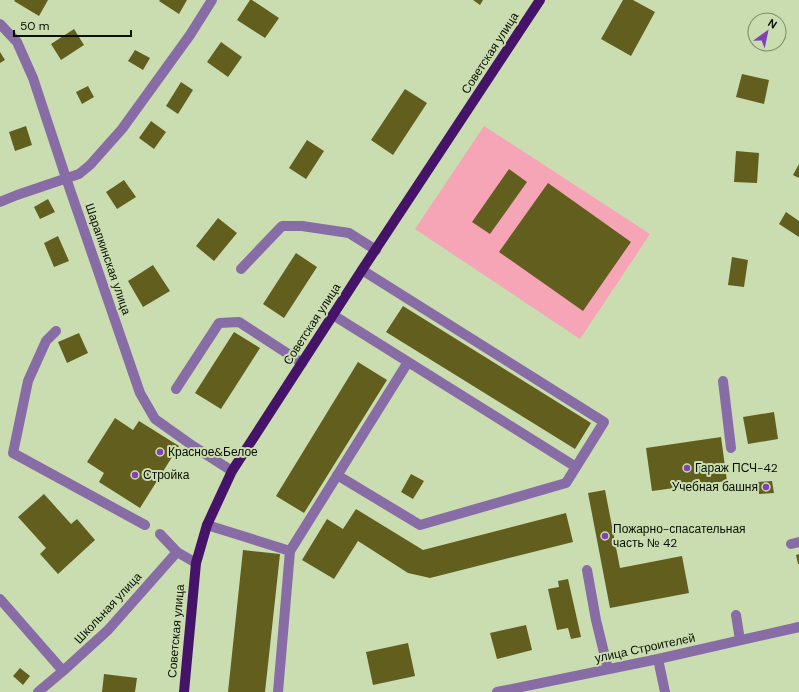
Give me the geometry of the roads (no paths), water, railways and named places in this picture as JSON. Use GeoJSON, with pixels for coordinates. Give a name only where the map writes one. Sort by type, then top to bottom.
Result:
{"type":"FeatureCollection","features":[{"type":"Feature","properties":{"kind":"main road","name":"Советская улица"},"geometry":{"type":"LineString","coordinates":[[184,692],[196,563],[207,525],[232,471],[362,270],[540,0]]}},
{"type":"Feature","properties":{"kind":"street"},"geometry":{"type":"LineString","coordinates":[[0,202],[79,174],[90,165],[122,129],[190,35],[212,0]]}},
{"type":"Feature","properties":{"kind":"street","name":"Шарапкинская улица"},"geometry":{"type":"LineString","coordinates":[[0,24],[17,42],[33,78],[140,393],[155,419],[232,471]]}},
{"type":"Feature","properties":{"kind":"street"},"geometry":{"type":"LineString","coordinates":[[241,269],[282,226],[302,226],[349,233],[376,250]]}},
{"type":"Feature","properties":{"kind":"street"},"geometry":{"type":"LineString","coordinates":[[337,475],[420,525],[566,483],[604,422],[362,270]]}},
{"type":"Feature","properties":{"kind":"street"},"geometry":{"type":"LineString","coordinates":[[333,315],[576,467]]}},
{"type":"Feature","properties":{"kind":"street"},"geometry":{"type":"LineString","coordinates":[[176,389],[219,323],[239,322],[302,363]]}},
{"type":"Feature","properties":{"kind":"street"},"geometry":{"type":"LineString","coordinates":[[56,331],[46,341],[28,381],[13,453],[145,525]]}},
{"type":"Feature","properties":{"kind":"street"},"geometry":{"type":"LineString","coordinates":[[278,692],[290,551],[408,362]]}},
{"type":"Feature","properties":{"kind":"street"},"geometry":{"type":"LineString","coordinates":[[723,381],[731,448]]}},
{"type":"Feature","properties":{"kind":"street"},"geometry":{"type":"LineString","coordinates":[[207,525],[290,551]]}},
{"type":"Feature","properties":{"kind":"street"},"geometry":{"type":"LineString","coordinates":[[160,534],[177,552],[196,563]]}},
{"type":"Feature","properties":{"kind":"street","name":"Школьная улица"},"geometry":{"type":"LineString","coordinates":[[38,692],[108,630],[177,552]]}},
{"type":"Feature","properties":{"kind":"street"},"geometry":{"type":"LineString","coordinates":[[587,570],[596,620],[608,669]]}},
{"type":"Feature","properties":{"kind":"street"},"geometry":{"type":"LineString","coordinates":[[0,599],[63,671]]}},
{"type":"Feature","properties":{"kind":"street"},"geometry":{"type":"LineString","coordinates":[[736,615],[740,640]]}},
{"type":"Feature","properties":{"kind":"street","name":"улица Строителей"},"geometry":{"type":"LineString","coordinates":[[497,692],[799,627]]}},
{"type":"Feature","properties":{"kind":"street"},"geometry":{"type":"LineString","coordinates":[[658,658],[665,692]]}},
{"type":"Feature","properties":{"kind":"place","name":"Красное&Белое"},"geometry":{"type":"Point","coordinates":[160,452]}},
{"type":"Feature","properties":{"kind":"place","name":"Гараж ПСЧ-42"},"geometry":{"type":"Point","coordinates":[687,468]}},
{"type":"Feature","properties":{"kind":"place","name":"Стройка"},"geometry":{"type":"Point","coordinates":[135,475]}},
{"type":"Feature","properties":{"kind":"place","name":"Учебная башня"},"geometry":{"type":"Point","coordinates":[766,487]}},
{"type":"Feature","properties":{"kind":"place","name":"Пожарно-спасательная часть № 42"},"geometry":{"type":"Point","coordinates":[605,536]}}]}
